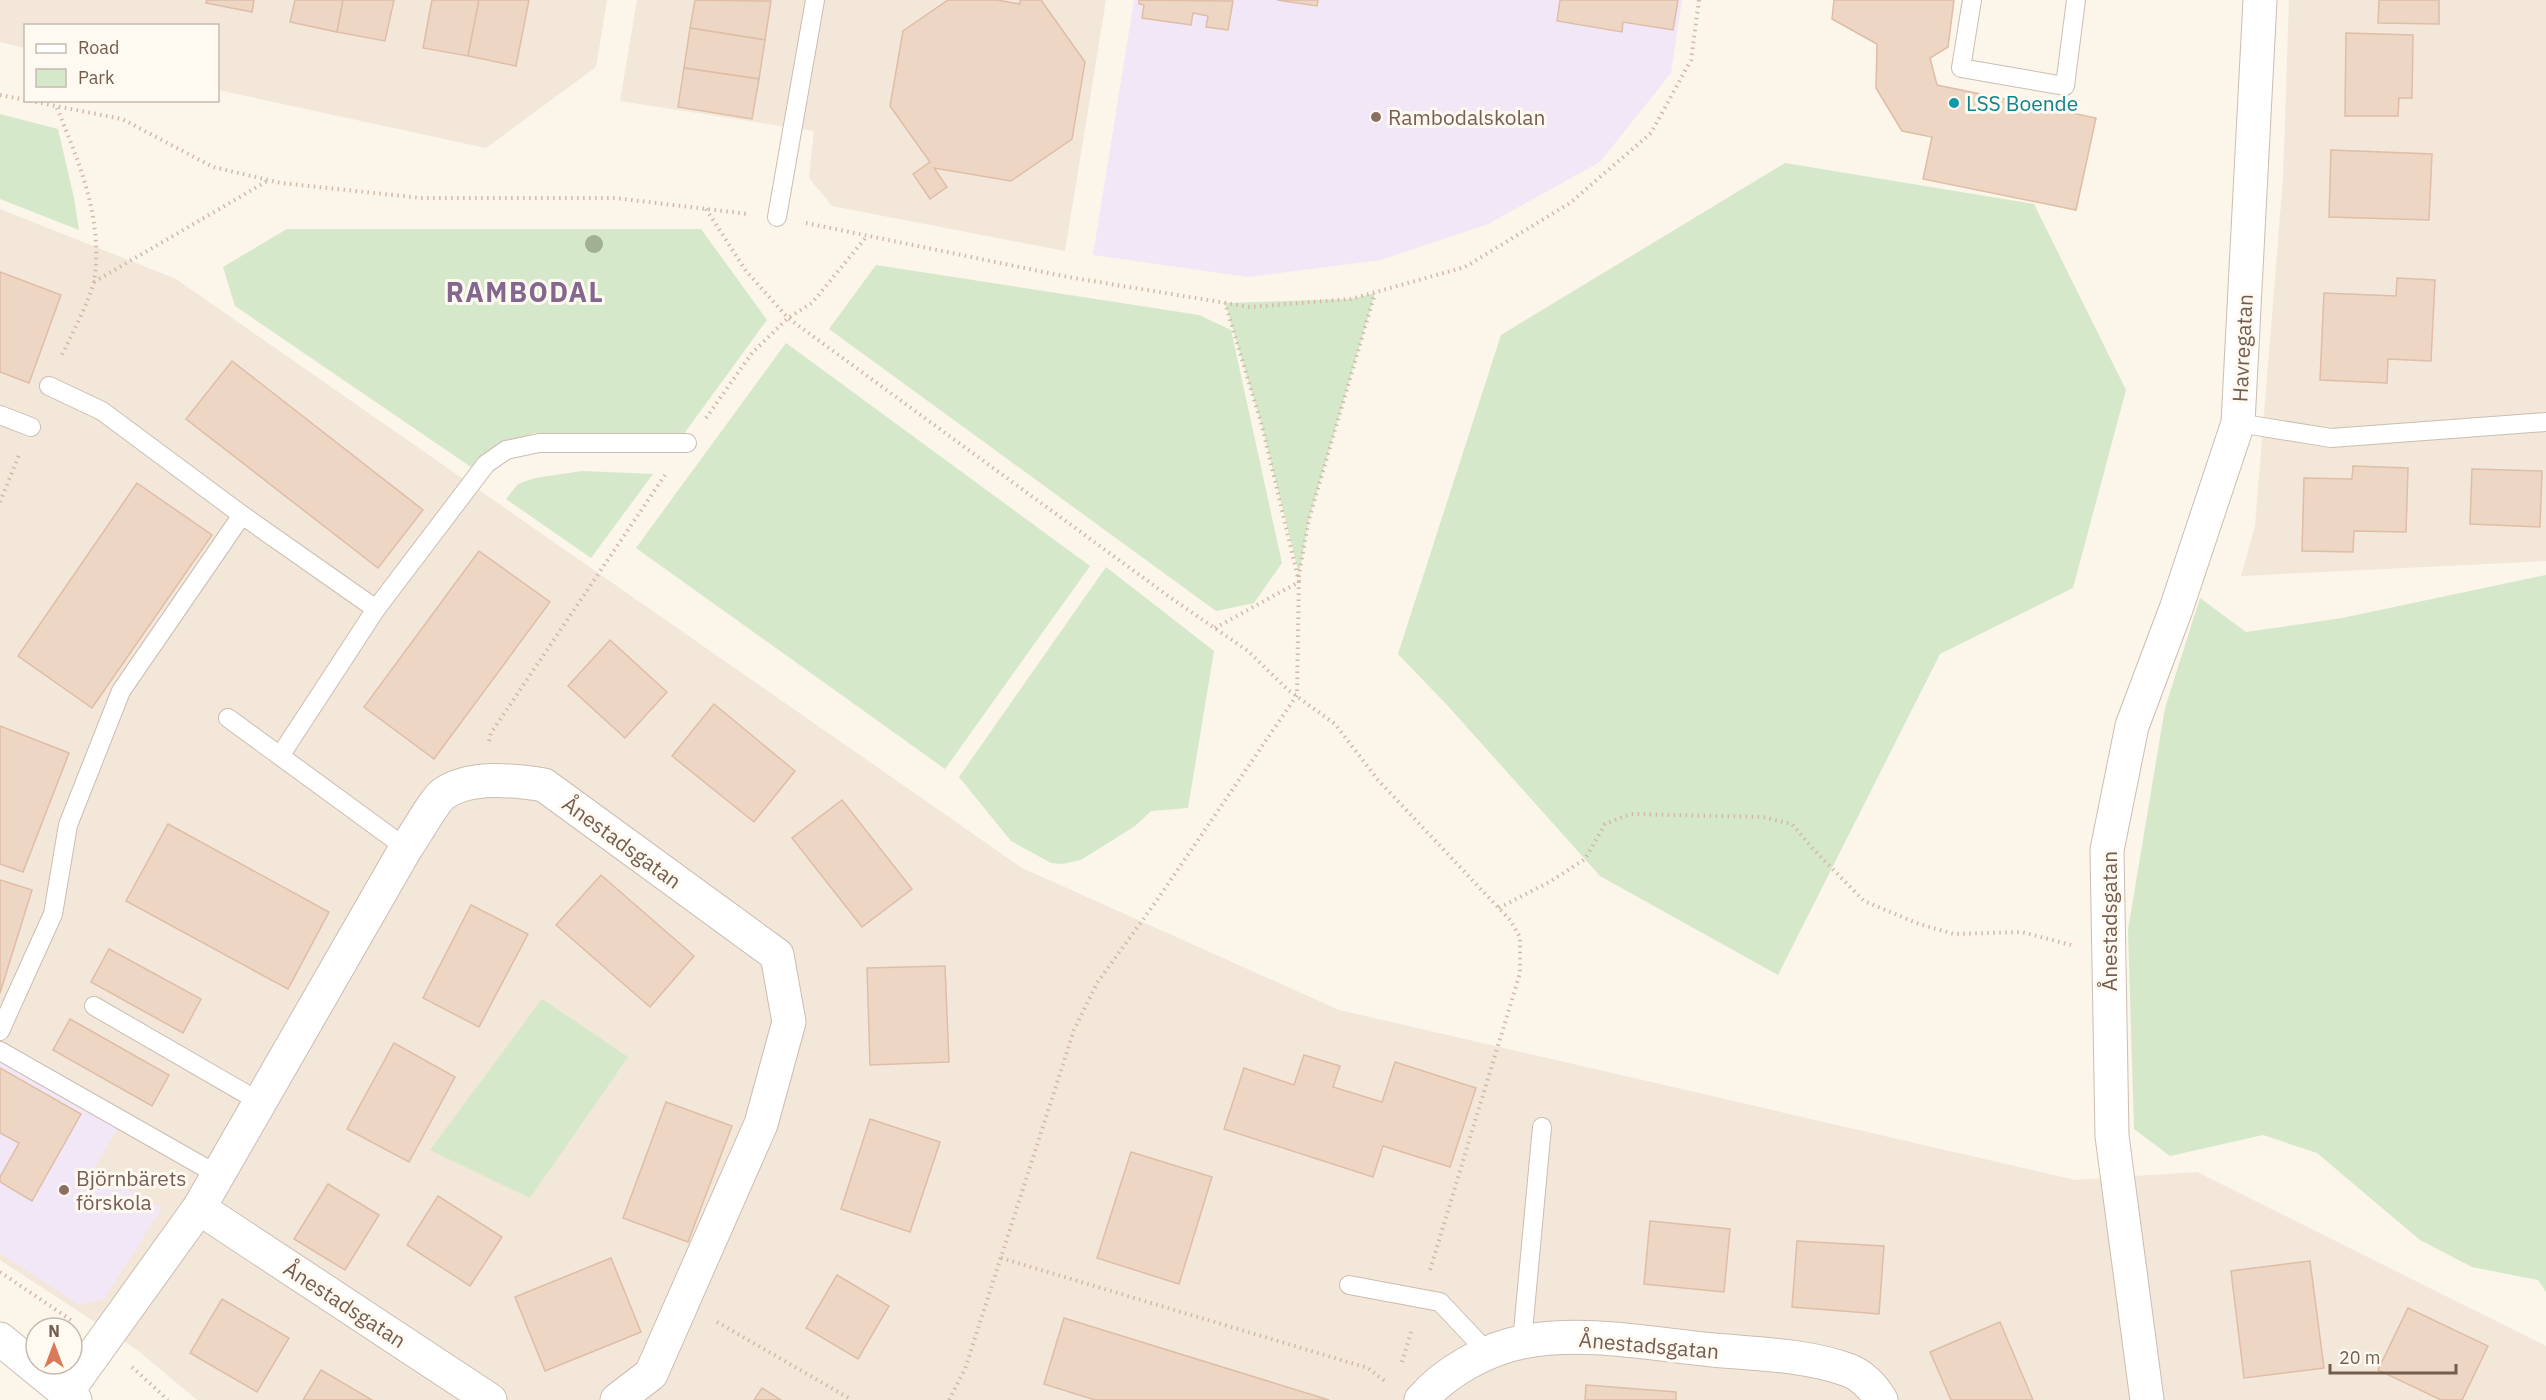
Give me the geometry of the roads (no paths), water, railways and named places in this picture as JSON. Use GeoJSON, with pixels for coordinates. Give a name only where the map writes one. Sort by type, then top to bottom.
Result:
{"type":"FeatureCollection","features":[{"type":"Feature","properties":{"kind":"street","name":"Havregatan"},"geometry":{"type":"LineString","coordinates":[[2238,423],[2260,0]]}},
{"type":"Feature","properties":{"kind":"street","name":"Ånestadsgatan"},"geometry":{"type":"LineString","coordinates":[[2147,1400],[2112,1136],[2107,850],[2132,726],[2176,609],[2238,423]]}},
{"type":"Feature","properties":{"kind":"street","name":"Ånestadsgatan"},"geometry":{"type":"LineString","coordinates":[[0,1339],[70,1396],[103,1342],[199,1208],[406,848],[442,795],[476,781],[515,780],[544,785],[777,955],[789,1022],[764,1113],[651,1374],[617,1400]]}},
{"type":"Feature","properties":{"kind":"street","name":"Ånestadsgatan"},"geometry":{"type":"LineString","coordinates":[[199,1208],[490,1400]]}},
{"type":"Feature","properties":{"kind":"street","name":"Ånestadsgatan"},"geometry":{"type":"LineString","coordinates":[[1408,1394],[1432,1388],[1488,1353],[1522,1342],[1584,1337],[1801,1359],[1850,1371],[1875,1388],[1881,1400]]}},
{"type":"Feature","properties":{"kind":"lane"},"geometry":{"type":"LineString","coordinates":[[777,217],[815,0]]}},
{"type":"Feature","properties":{"kind":"lane"},"geometry":{"type":"LineString","coordinates":[[1972,0],[1961,68],[2065,86],[2076,0]]}},
{"type":"Feature","properties":{"kind":"lane"},"geometry":{"type":"LineString","coordinates":[[49,386],[102,411],[242,515],[376,609]]}},
{"type":"Feature","properties":{"kind":"lane"},"geometry":{"type":"LineString","coordinates":[[0,415],[31,427]]}},
{"type":"Feature","properties":{"kind":"lane","name":"Havregatan"},"geometry":{"type":"LineString","coordinates":[[2238,423],[2331,438],[2546,422]]}},
{"type":"Feature","properties":{"kind":"lane"},"geometry":{"type":"LineString","coordinates":[[280,756],[376,609],[486,464],[506,450],[539,442],[687,443]]}},
{"type":"Feature","properties":{"kind":"lane"},"geometry":{"type":"LineString","coordinates":[[0,1031],[53,914],[68,825],[121,691],[242,515]]}},
{"type":"Feature","properties":{"kind":"lane"},"geometry":{"type":"LineString","coordinates":[[228,718],[406,848]]}},
{"type":"Feature","properties":{"kind":"lane"},"geometry":{"type":"LineString","coordinates":[[94,1006],[260,1102]]}},
{"type":"Feature","properties":{"kind":"lane"},"geometry":{"type":"LineString","coordinates":[[0,1051],[218,1175]]}},
{"type":"Feature","properties":{"kind":"lane"},"geometry":{"type":"LineString","coordinates":[[1522,1342],[1542,1127]]}},
{"type":"Feature","properties":{"kind":"lane"},"geometry":{"type":"LineString","coordinates":[[1349,1285],[1440,1302],[1488,1353]]}},
{"type":"Feature","properties":{"kind":"place","name":"LSS Boende"},"geometry":{"type":"Point","coordinates":[1954,103]}},
{"type":"Feature","properties":{"kind":"place","name":"Rambodalskolan"},"geometry":{"type":"Point","coordinates":[1376,117]}},
{"type":"Feature","properties":{"kind":"place","name":"Björnbärets förskola"},"geometry":{"type":"Point","coordinates":[64,1190]}},
{"type":"Feature","properties":{"kind":"district","name":"RAMBODAL"},"geometry":{"type":"Point","coordinates":[525,291]}}]}
